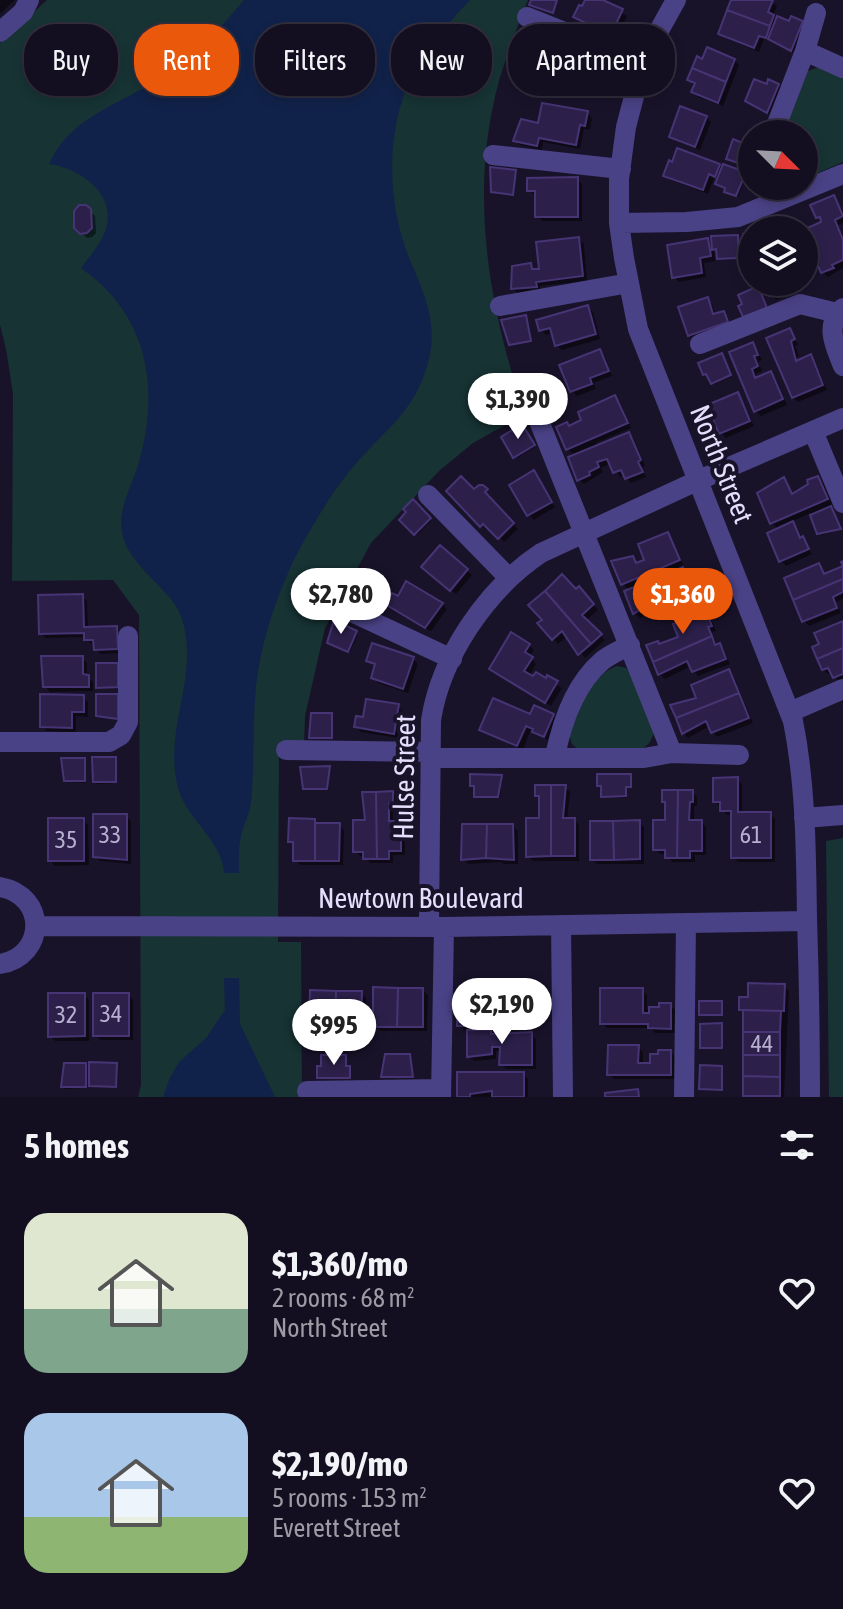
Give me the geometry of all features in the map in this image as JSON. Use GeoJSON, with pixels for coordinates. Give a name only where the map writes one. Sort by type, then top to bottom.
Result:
{"type":"FeatureCollection","features":[{"type":"Feature","properties":{"kind":"street"},"geometry":{"type":"LineString","coordinates":[[0,32],[23,12],[29,0]]}},
{"type":"Feature","properties":{"kind":"street","name":"North Street"},"geometry":{"type":"LineString","coordinates":[[663,24],[676,0]]}},
{"type":"Feature","properties":{"kind":"street"},"geometry":{"type":"LineString","coordinates":[[778,120],[816,13]]}},
{"type":"Feature","properties":{"kind":"street"},"geometry":{"type":"LineString","coordinates":[[527,17],[545,24]]}},
{"type":"Feature","properties":{"kind":"street"},"geometry":{"type":"LineString","coordinates":[[805,51],[843,68]]}},
{"type":"Feature","properties":{"kind":"street","name":"North Street"},"geometry":{"type":"LineString","coordinates":[[635,96],[626,127],[619,223],[638,329],[790,712],[800,758],[810,957],[810,1097]]}},
{"type":"Feature","properties":{"kind":"street"},"geometry":{"type":"LineString","coordinates":[[493,155],[621,169]]}},
{"type":"Feature","properties":{"kind":"street"},"geometry":{"type":"LineString","coordinates":[[619,223],[687,222],[738,217],[843,174]]}},
{"type":"Feature","properties":{"kind":"street"},"geometry":{"type":"LineString","coordinates":[[758,200],[758,208]]}},
{"type":"Feature","properties":{"kind":"street"},"geometry":{"type":"LineString","coordinates":[[500,306],[629,283]]}},
{"type":"Feature","properties":{"kind":"street"},"geometry":{"type":"LineString","coordinates":[[700,344],[800,304],[840,310],[831,327],[843,366]]}},
{"type":"Feature","properties":{"kind":"street"},"geometry":{"type":"LineString","coordinates":[[535,411],[672,753]]}},
{"type":"Feature","properties":{"kind":"street","name":"Hulse Street"},"geometry":{"type":"LineString","coordinates":[[441,1093],[430,755],[435,694],[452,659],[485,605],[518,568],[541,553],[843,418]]}},
{"type":"Feature","properties":{"kind":"street"},"geometry":{"type":"LineString","coordinates":[[813,431],[843,503]]}},
{"type":"Feature","properties":{"kind":"street"},"geometry":{"type":"LineString","coordinates":[[428,495],[509,578]]}},
{"type":"Feature","properties":{"kind":"street"},"geometry":{"type":"LineString","coordinates":[[343,608],[452,659]]}},
{"type":"Feature","properties":{"kind":"street"},"geometry":{"type":"LineString","coordinates":[[0,742],[109,742],[121,735],[128,722],[128,636]]}},
{"type":"Feature","properties":{"kind":"street"},"geometry":{"type":"LineString","coordinates":[[555,756],[560,729],[580,687],[602,661],[630,645]]}},
{"type":"Feature","properties":{"kind":"street"},"geometry":{"type":"LineString","coordinates":[[790,712],[843,689]]}},
{"type":"Feature","properties":{"kind":"street"},"geometry":{"type":"LineString","coordinates":[[286,750],[644,758],[672,753],[739,755]]}},
{"type":"Feature","properties":{"kind":"street"},"geometry":{"type":"LineString","coordinates":[[804,818],[843,815]]}},
{"type":"Feature","properties":{"kind":"street"},"geometry":{"type":"LineString","coordinates":[[0,887],[16,891],[26,900],[36,926],[33,941],[24,953],[11,962],[0,964]]}},
{"type":"Feature","properties":{"kind":"street","name":"Newtown Boulevard"},"geometry":{"type":"LineString","coordinates":[[36,926],[437,926],[807,921]]}},
{"type":"Feature","properties":{"kind":"street"},"geometry":{"type":"LineString","coordinates":[[684,1097],[686,923]]}},
{"type":"Feature","properties":{"kind":"street"},"geometry":{"type":"LineString","coordinates":[[561,925],[563,1097]]}},
{"type":"Feature","properties":{"kind":"street"},"geometry":{"type":"LineString","coordinates":[[307,1091],[441,1093]]}},
{"type":"Feature","properties":{"kind":"green space"},"geometry":{"type":"Polygon","coordinates":[[[47,0],[528,0],[519,24],[508,24],[508,52],[492,111],[484,188],[485,226],[495,303],[525,414],[473,443],[439,471],[371,543],[325,628],[305,716],[304,746],[279,746],[278,942],[301,942],[302,1097],[138,1097],[141,1085],[139,615],[113,580],[12,581],[13,394],[0,325],[0,43],[47,0]]]}},
{"type":"Feature","properties":{"kind":"green space"},"geometry":{"type":"Polygon","coordinates":[[[826,68],[843,77],[843,162],[818,173],[818,120],[787,120],[808,71],[826,68]]]}},
{"type":"Feature","properties":{"kind":"green space"},"geometry":{"type":"Polygon","coordinates":[[[617,666],[626,668],[634,676],[654,733],[643,749],[580,751],[572,744],[569,735],[581,705],[599,677],[617,666]]]}},
{"type":"Feature","properties":{"kind":"green space"},"geometry":{"type":"Polygon","coordinates":[[[843,838],[843,1097],[829,1097],[826,841],[843,838]]]}},
{"type":"Feature","properties":{"kind":"water"},"geometry":{"type":"Polygon","coordinates":[[[244,0],[470,0],[448,24],[391,24],[391,96],[404,96],[393,153],[395,206],[400,231],[430,315],[430,354],[417,391],[408,406],[343,479],[299,550],[282,587],[268,627],[259,667],[251,802],[240,841],[239,873],[224,873],[217,850],[181,796],[174,762],[185,680],[186,638],[176,607],[132,555],[122,532],[124,505],[145,434],[148,380],[134,330],[121,308],[104,287],[81,268],[105,231],[108,213],[105,202],[92,183],[71,170],[49,164],[59,147],[84,122],[134,93],[134,96],[239,96],[239,24],[223,24],[244,0]]]}},
{"type":"Feature","properties":{"kind":"water"},"geometry":{"type":"Polygon","coordinates":[[[224,978],[239,978],[240,1024],[275,1097],[163,1097],[179,1062],[206,1038],[225,1010],[224,978]]]}},
{"type":"Feature","properties":{"kind":"building"},"geometry":{"type":"Polygon","coordinates":[[[531,0],[557,0],[553,13],[529,5],[531,0]]]}},
{"type":"Feature","properties":{"kind":"building"},"geometry":{"type":"Polygon","coordinates":[[[585,0],[603,0],[623,9],[616,24],[588,24],[573,17],[579,5],[582,6],[585,0]]]}},
{"type":"Feature","properties":{"kind":"building"},"geometry":{"type":"Polygon","coordinates":[[[731,0],[773,0],[768,12],[774,15],[770,26],[727,10],[731,0]]]}},
{"type":"Feature","properties":{"kind":"building"},"geometry":{"type":"Polygon","coordinates":[[[727,10],[770,26],[766,38],[759,36],[754,48],[718,34],[727,10]]]}},
{"type":"Feature","properties":{"kind":"building"},"geometry":{"type":"Polygon","coordinates":[[[777,16],[789,21],[791,16],[803,21],[791,51],[768,39],[777,16]]]}},
{"type":"Feature","properties":{"kind":"building"},"geometry":{"type":"Polygon","coordinates":[[[707,47],[735,59],[726,82],[692,68],[697,56],[702,59],[707,47]]]}},
{"type":"Feature","properties":{"kind":"building"},"geometry":{"type":"Polygon","coordinates":[[[692,68],[726,82],[718,103],[691,92],[695,83],[687,80],[692,68]]]}},
{"type":"Feature","properties":{"kind":"building"},"geometry":{"type":"Polygon","coordinates":[[[754,79],[767,84],[768,79],[779,84],[767,113],[745,101],[754,79]]]}},
{"type":"Feature","properties":{"kind":"building"},"geometry":{"type":"Polygon","coordinates":[[[542,103],[588,111],[585,126],[580,125],[576,145],[539,138],[537,146],[513,141],[521,119],[538,123],[542,103]]]}},
{"type":"Feature","properties":{"kind":"building"},"geometry":{"type":"Polygon","coordinates":[[[680,106],[707,116],[695,147],[669,137],[680,106]]]}},
{"type":"Feature","properties":{"kind":"building"},"geometry":{"type":"Polygon","coordinates":[[[733,139],[738,141],[738,163],[726,159],[733,139]]]}},
{"type":"Feature","properties":{"kind":"building"},"geometry":{"type":"Polygon","coordinates":[[[677,148],[720,164],[715,177],[709,174],[703,190],[663,176],[677,148]]]}},
{"type":"Feature","properties":{"kind":"building"},"geometry":{"type":"Polygon","coordinates":[[[723,164],[738,169],[736,196],[724,192],[725,188],[715,184],[723,164]]]}},
{"type":"Feature","properties":{"kind":"building"},"geometry":{"type":"Polygon","coordinates":[[[490,167],[516,170],[513,195],[491,192],[490,167]]]}},
{"type":"Feature","properties":{"kind":"building"},"geometry":{"type":"Polygon","coordinates":[[[578,177],[578,217],[535,217],[535,191],[527,191],[527,178],[578,177]]]}},
{"type":"Feature","properties":{"kind":"building"},"geometry":{"type":"Polygon","coordinates":[[[834,195],[843,216],[835,220],[843,240],[843,260],[821,273],[818,266],[818,223],[821,222],[810,205],[834,195]]]}},
{"type":"Feature","properties":{"kind":"building"},"geometry":{"type":"Polygon","coordinates":[[[79,205],[91,209],[92,228],[87,233],[80,234],[74,228],[74,211],[79,205]]]}},
{"type":"Feature","properties":{"kind":"building"},"geometry":{"type":"Polygon","coordinates":[[[738,235],[738,258],[717,259],[716,249],[712,250],[711,236],[738,235]]]}},
{"type":"Feature","properties":{"kind":"building"},"geometry":{"type":"Polygon","coordinates":[[[579,237],[583,276],[536,282],[537,287],[511,289],[512,266],[531,263],[532,269],[539,269],[536,242],[579,237]]]}},
{"type":"Feature","properties":{"kind":"building"},"geometry":{"type":"Polygon","coordinates":[[[708,238],[711,256],[700,258],[702,273],[672,278],[667,245],[708,238]]]}},
{"type":"Feature","properties":{"kind":"building"},"geometry":{"type":"Polygon","coordinates":[[[738,296],[762,296],[767,308],[743,317],[738,306],[742,304],[738,296]]]}},
{"type":"Feature","properties":{"kind":"building"},"geometry":{"type":"Polygon","coordinates":[[[708,297],[713,314],[724,311],[728,322],[688,336],[678,307],[708,297]]]}},
{"type":"Feature","properties":{"kind":"building"},"geometry":{"type":"Polygon","coordinates":[[[588,305],[596,334],[555,346],[550,328],[539,331],[536,320],[588,305]]]}},
{"type":"Feature","properties":{"kind":"building"},"geometry":{"type":"Polygon","coordinates":[[[526,315],[531,341],[509,345],[501,320],[526,315]]]}},
{"type":"Feature","properties":{"kind":"building"},"geometry":{"type":"Polygon","coordinates":[[[790,328],[795,339],[791,341],[796,361],[811,354],[823,385],[792,398],[766,338],[790,328]]]}},
{"type":"Feature","properties":{"kind":"building"},"geometry":{"type":"Polygon","coordinates":[[[753,342],[758,355],[754,356],[758,366],[752,369],[755,378],[771,371],[783,399],[754,412],[729,352],[753,342]]]}},
{"type":"Feature","properties":{"kind":"building"},"geometry":{"type":"Polygon","coordinates":[[[600,349],[609,371],[590,378],[592,384],[570,392],[559,365],[600,349]]]}},
{"type":"Feature","properties":{"kind":"building"},"geometry":{"type":"Polygon","coordinates":[[[722,353],[731,375],[711,384],[698,363],[722,353]]]}},
{"type":"Feature","properties":{"kind":"building"},"geometry":{"type":"Polygon","coordinates":[[[558,381],[566,401],[544,410],[534,387],[558,381]]]}},
{"type":"Feature","properties":{"kind":"building"},"geometry":{"type":"Polygon","coordinates":[[[738,392],[750,421],[719,434],[707,405],[738,392]]]}},
{"type":"Feature","properties":{"kind":"building"},"geometry":{"type":"Polygon","coordinates":[[[615,395],[628,423],[566,450],[556,427],[567,422],[569,426],[581,420],[578,412],[615,395]]]}},
{"type":"Feature","properties":{"kind":"building"},"geometry":{"type":"Polygon","coordinates":[[[522,424],[535,445],[513,458],[501,437],[522,424]]]}},
{"type":"Feature","properties":{"kind":"building"},"geometry":{"type":"Polygon","coordinates":[[[629,432],[643,472],[625,479],[621,470],[613,473],[607,459],[597,462],[599,467],[577,481],[568,457],[629,432]]]}},
{"type":"Feature","properties":{"kind":"building"},"geometry":{"type":"Polygon","coordinates":[[[534,470],[552,502],[527,516],[509,485],[534,470]]]}},
{"type":"Feature","properties":{"kind":"building"},"geometry":{"type":"Polygon","coordinates":[[[461,476],[474,489],[483,485],[488,489],[485,492],[514,523],[498,539],[483,524],[480,527],[446,491],[461,476]]]}},
{"type":"Feature","properties":{"kind":"building"},"geometry":{"type":"Polygon","coordinates":[[[818,476],[828,499],[770,524],[757,493],[784,477],[792,494],[808,484],[807,480],[818,476]]]}},
{"type":"Feature","properties":{"kind":"building"},"geometry":{"type":"Polygon","coordinates":[[[413,499],[431,518],[414,535],[399,520],[406,512],[403,509],[413,499]]]}},
{"type":"Feature","properties":{"kind":"building"},"geometry":{"type":"Polygon","coordinates":[[[831,506],[841,529],[817,534],[810,515],[831,506]]]}},
{"type":"Feature","properties":{"kind":"building"},"geometry":{"type":"Polygon","coordinates":[[[793,521],[809,549],[779,562],[767,533],[793,521]]]}},
{"type":"Feature","properties":{"kind":"building"},"geometry":{"type":"Polygon","coordinates":[[[668,532],[680,560],[621,585],[611,561],[633,556],[636,563],[644,560],[638,544],[668,532]]]}},
{"type":"Feature","properties":{"kind":"building"},"geometry":{"type":"Polygon","coordinates":[[[440,545],[468,569],[450,591],[421,567],[440,545]]]}},
{"type":"Feature","properties":{"kind":"building"},"geometry":{"type":"Polygon","coordinates":[[[819,563],[824,574],[843,566],[843,579],[793,600],[784,578],[819,563]]]}},
{"type":"Feature","properties":{"kind":"building"},"geometry":{"type":"Polygon","coordinates":[[[683,567],[695,597],[666,608],[660,591],[651,595],[654,602],[633,614],[624,591],[683,567]]]}},
{"type":"Feature","properties":{"kind":"building"},"geometry":{"type":"Polygon","coordinates":[[[360,574],[379,583],[369,605],[346,595],[360,574]]]}},
{"type":"Feature","properties":{"kind":"building"},"geometry":{"type":"Polygon","coordinates":[[[562,574],[576,589],[579,586],[594,604],[582,615],[602,634],[591,644],[545,591],[562,574]]]}},
{"type":"Feature","properties":{"kind":"building"},"geometry":{"type":"Polygon","coordinates":[[[843,579],[843,592],[833,597],[837,608],[802,622],[793,600],[843,579]]]}},
{"type":"Feature","properties":{"kind":"building"},"geometry":{"type":"Polygon","coordinates":[[[406,581],[443,603],[425,628],[385,604],[392,593],[398,596],[406,581]]]}},
{"type":"Feature","properties":{"kind":"building"},"geometry":{"type":"Polygon","coordinates":[[[545,591],[591,644],[578,655],[562,631],[552,640],[537,623],[542,620],[528,605],[545,591]]]}},
{"type":"Feature","properties":{"kind":"building"},"geometry":{"type":"Polygon","coordinates":[[[83,594],[84,627],[117,626],[118,649],[94,650],[93,640],[84,640],[84,633],[39,634],[38,595],[83,594]]]}},
{"type":"Feature","properties":{"kind":"building"},"geometry":{"type":"Polygon","coordinates":[[[706,611],[712,636],[653,662],[646,645],[678,637],[673,624],[706,611]]]}},
{"type":"Feature","properties":{"kind":"building"},"geometry":{"type":"Polygon","coordinates":[[[334,620],[357,631],[348,652],[327,643],[334,620]]]}},
{"type":"Feature","properties":{"kind":"building"},"geometry":{"type":"Polygon","coordinates":[[[843,621],[843,648],[817,659],[812,647],[819,644],[814,633],[843,621]]]}},
{"type":"Feature","properties":{"kind":"building"},"geometry":{"type":"Polygon","coordinates":[[[511,632],[530,644],[525,652],[533,657],[524,671],[533,676],[536,672],[546,678],[547,675],[558,681],[545,703],[489,669],[511,632]]]}},
{"type":"Feature","properties":{"kind":"building"},"geometry":{"type":"Polygon","coordinates":[[[712,636],[715,645],[720,643],[726,659],[692,672],[687,661],[658,675],[653,662],[712,636]]]}},
{"type":"Feature","properties":{"kind":"building"},"geometry":{"type":"Polygon","coordinates":[[[372,643],[414,657],[403,689],[371,678],[375,664],[366,661],[372,643]]]}},
{"type":"Feature","properties":{"kind":"building"},"geometry":{"type":"Polygon","coordinates":[[[843,648],[843,674],[833,678],[828,668],[822,670],[817,659],[843,648]]]}},
{"type":"Feature","properties":{"kind":"building"},"geometry":{"type":"Polygon","coordinates":[[[41,656],[83,656],[83,674],[89,675],[89,687],[43,687],[41,656]]]}},
{"type":"Feature","properties":{"kind":"building"},"geometry":{"type":"Polygon","coordinates":[[[96,663],[118,663],[118,687],[96,688],[96,663]]]}},
{"type":"Feature","properties":{"kind":"building"},"geometry":{"type":"Polygon","coordinates":[[[729,669],[739,693],[676,718],[670,705],[696,698],[691,685],[729,669]]]}},
{"type":"Feature","properties":{"kind":"building"},"geometry":{"type":"Polygon","coordinates":[[[739,693],[749,718],[711,733],[706,721],[682,734],[676,718],[739,693]]]}},
{"type":"Feature","properties":{"kind":"building"},"geometry":{"type":"Polygon","coordinates":[[[40,694],[84,695],[84,712],[72,712],[72,728],[40,727],[40,694]]]}},
{"type":"Feature","properties":{"kind":"building"},"geometry":{"type":"Polygon","coordinates":[[[96,694],[118,694],[118,719],[96,716],[96,694]]]}},
{"type":"Feature","properties":{"kind":"building"},"geometry":{"type":"Polygon","coordinates":[[[493,698],[530,714],[534,705],[554,714],[544,737],[526,726],[517,746],[479,730],[493,698]]]}},
{"type":"Feature","properties":{"kind":"building"},"geometry":{"type":"Polygon","coordinates":[[[366,699],[399,704],[394,734],[354,727],[356,716],[363,717],[366,699]]]}},
{"type":"Feature","properties":{"kind":"building"},"geometry":{"type":"Polygon","coordinates":[[[311,713],[332,713],[332,738],[309,738],[311,713]]]}},
{"type":"Feature","properties":{"kind":"building"},"geometry":{"type":"Polygon","coordinates":[[[92,757],[116,757],[116,782],[93,782],[92,757]]]}},
{"type":"Feature","properties":{"kind":"building"},"geometry":{"type":"Polygon","coordinates":[[[61,758],[85,758],[85,781],[64,781],[61,758]]]}},
{"type":"Feature","properties":{"kind":"building"},"geometry":{"type":"Polygon","coordinates":[[[330,766],[327,789],[303,789],[300,767],[330,766]]]}},
{"type":"Feature","properties":{"kind":"building"},"geometry":{"type":"Polygon","coordinates":[[[470,774],[502,775],[498,797],[474,797],[470,774]]]}},
{"type":"Feature","properties":{"kind":"building"},"geometry":{"type":"Polygon","coordinates":[[[597,774],[631,774],[631,787],[626,787],[626,796],[601,797],[597,774]]]}},
{"type":"Feature","properties":{"kind":"building"},"geometry":{"type":"Polygon","coordinates":[[[738,777],[738,812],[771,812],[771,858],[731,858],[731,811],[720,811],[720,802],[713,802],[713,778],[738,777]]]}},
{"type":"Feature","properties":{"kind":"building"},"geometry":{"type":"Polygon","coordinates":[[[535,785],[551,785],[551,856],[526,857],[526,818],[539,818],[539,796],[535,796],[535,785]]]}},
{"type":"Feature","properties":{"kind":"building"},"geometry":{"type":"Polygon","coordinates":[[[551,785],[566,785],[563,818],[575,818],[575,856],[551,856],[551,785]]]}},
{"type":"Feature","properties":{"kind":"building"},"geometry":{"type":"Polygon","coordinates":[[[662,790],[678,790],[677,858],[665,858],[665,850],[653,850],[653,820],[665,820],[662,790]]]}},
{"type":"Feature","properties":{"kind":"building"},"geometry":{"type":"Polygon","coordinates":[[[678,790],[693,790],[689,820],[702,820],[702,851],[690,851],[690,858],[677,858],[678,790]]]}},
{"type":"Feature","properties":{"kind":"building"},"geometry":{"type":"Polygon","coordinates":[[[393,791],[389,821],[401,821],[401,851],[389,851],[389,859],[377,859],[376,792],[393,791]]]}},
{"type":"Feature","properties":{"kind":"building"},"geometry":{"type":"Polygon","coordinates":[[[362,792],[376,792],[377,859],[363,859],[363,852],[353,852],[353,820],[365,820],[362,792]]]}},
{"type":"Feature","properties":{"kind":"building"},"geometry":{"type":"Polygon","coordinates":[[[93,814],[127,814],[127,860],[93,857],[93,814]]]}},
{"type":"Feature","properties":{"kind":"building"},"geometry":{"type":"Polygon","coordinates":[[[48,818],[84,818],[84,861],[48,861],[48,818]]]}},
{"type":"Feature","properties":{"kind":"building"},"geometry":{"type":"Polygon","coordinates":[[[289,818],[315,819],[315,861],[293,861],[293,842],[288,842],[289,818]]]}},
{"type":"Feature","properties":{"kind":"building"},"geometry":{"type":"Polygon","coordinates":[[[640,820],[640,859],[614,860],[613,821],[640,820]]]}},
{"type":"Feature","properties":{"kind":"building"},"geometry":{"type":"Polygon","coordinates":[[[590,821],[613,821],[614,860],[590,860],[590,821]]]}},
{"type":"Feature","properties":{"kind":"building"},"geometry":{"type":"Polygon","coordinates":[[[315,823],[340,823],[339,861],[315,861],[315,823]]]}},
{"type":"Feature","properties":{"kind":"building"},"geometry":{"type":"Polygon","coordinates":[[[462,824],[487,824],[486,858],[461,860],[462,824]]]}},
{"type":"Feature","properties":{"kind":"building"},"geometry":{"type":"Polygon","coordinates":[[[487,824],[513,824],[514,860],[486,858],[487,824]]]}},
{"type":"Feature","properties":{"kind":"building"},"geometry":{"type":"Polygon","coordinates":[[[748,983],[785,984],[784,1011],[739,1010],[739,997],[748,997],[748,983]]]}},
{"type":"Feature","properties":{"kind":"building"},"geometry":{"type":"Polygon","coordinates":[[[373,987],[398,988],[397,1027],[373,1027],[373,987]]]}},
{"type":"Feature","properties":{"kind":"building"},"geometry":{"type":"Polygon","coordinates":[[[398,988],[423,988],[423,1027],[397,1027],[398,988]]]}},
{"type":"Feature","properties":{"kind":"building"},"geometry":{"type":"Polygon","coordinates":[[[600,988],[643,988],[643,1013],[649,1013],[649,1007],[659,1007],[659,1003],[671,1003],[671,1029],[648,1028],[648,1024],[600,1024],[600,988]]]}},
{"type":"Feature","properties":{"kind":"building"},"geometry":{"type":"Polygon","coordinates":[[[310,990],[336,991],[335,1032],[309,1031],[310,990]]]}},
{"type":"Feature","properties":{"kind":"building"},"geometry":{"type":"Polygon","coordinates":[[[336,991],[362,991],[361,1032],[335,1032],[336,991]]]}},
{"type":"Feature","properties":{"kind":"building"},"geometry":{"type":"Polygon","coordinates":[[[48,993],[85,993],[85,1036],[48,1037],[48,993]]]}},
{"type":"Feature","properties":{"kind":"building"},"geometry":{"type":"Polygon","coordinates":[[[93,993],[129,993],[129,1036],[93,1036],[93,993]]]}},
{"type":"Feature","properties":{"kind":"building"},"geometry":{"type":"Polygon","coordinates":[[[489,996],[519,996],[519,1026],[457,1026],[457,1000],[470,1000],[470,1005],[479,1004],[479,1013],[489,1013],[489,996]]]}},
{"type":"Feature","properties":{"kind":"building"},"geometry":{"type":"Polygon","coordinates":[[[699,1001],[722,1001],[722,1015],[699,1015],[699,1001]]]}},
{"type":"Feature","properties":{"kind":"building"},"geometry":{"type":"Polygon","coordinates":[[[743,1010],[781,1011],[780,1032],[743,1032],[743,1010]]]}},
{"type":"Feature","properties":{"kind":"building"},"geometry":{"type":"Polygon","coordinates":[[[722,1023],[722,1048],[700,1048],[700,1024],[722,1023]]]}},
{"type":"Feature","properties":{"kind":"building"},"geometry":{"type":"Polygon","coordinates":[[[467,1030],[491,1030],[491,1034],[532,1032],[532,1065],[499,1065],[500,1047],[492,1047],[492,1054],[467,1057],[467,1030]]]}},
{"type":"Feature","properties":{"kind":"building"},"geometry":{"type":"Polygon","coordinates":[[[743,1032],[780,1032],[780,1055],[743,1055],[743,1032]]]}},
{"type":"Feature","properties":{"kind":"building"},"geometry":{"type":"Polygon","coordinates":[[[608,1045],[639,1045],[638,1063],[650,1063],[650,1054],[658,1054],[658,1050],[671,1050],[671,1075],[607,1075],[608,1045]]]}},
{"type":"Feature","properties":{"kind":"building"},"geometry":{"type":"Polygon","coordinates":[[[385,1054],[410,1054],[413,1077],[381,1077],[385,1054]]]}},
{"type":"Feature","properties":{"kind":"building"},"geometry":{"type":"Polygon","coordinates":[[[321,1055],[346,1055],[350,1078],[317,1078],[321,1055]]]}},
{"type":"Feature","properties":{"kind":"building"},"geometry":{"type":"Polygon","coordinates":[[[743,1055],[780,1055],[780,1077],[743,1076],[743,1055]]]}},
{"type":"Feature","properties":{"kind":"building"},"geometry":{"type":"Polygon","coordinates":[[[89,1062],[117,1063],[116,1087],[89,1086],[89,1062]]]}},
{"type":"Feature","properties":{"kind":"building"},"geometry":{"type":"Polygon","coordinates":[[[64,1063],[86,1063],[86,1087],[61,1087],[64,1063]]]}},
{"type":"Feature","properties":{"kind":"building"},"geometry":{"type":"Polygon","coordinates":[[[700,1065],[722,1066],[722,1090],[699,1089],[700,1065]]]}},
{"type":"Feature","properties":{"kind":"building"},"geometry":{"type":"Polygon","coordinates":[[[457,1072],[524,1072],[524,1097],[492,1097],[492,1091],[457,1097],[457,1072]]]}},
{"type":"Feature","properties":{"kind":"building"},"geometry":{"type":"Polygon","coordinates":[[[743,1076],[780,1077],[780,1096],[743,1096],[743,1076]]]}},
{"type":"Feature","properties":{"kind":"building"},"geometry":{"type":"Polygon","coordinates":[[[638,1089],[639,1097],[605,1097],[605,1093],[638,1089]]]}}]}
